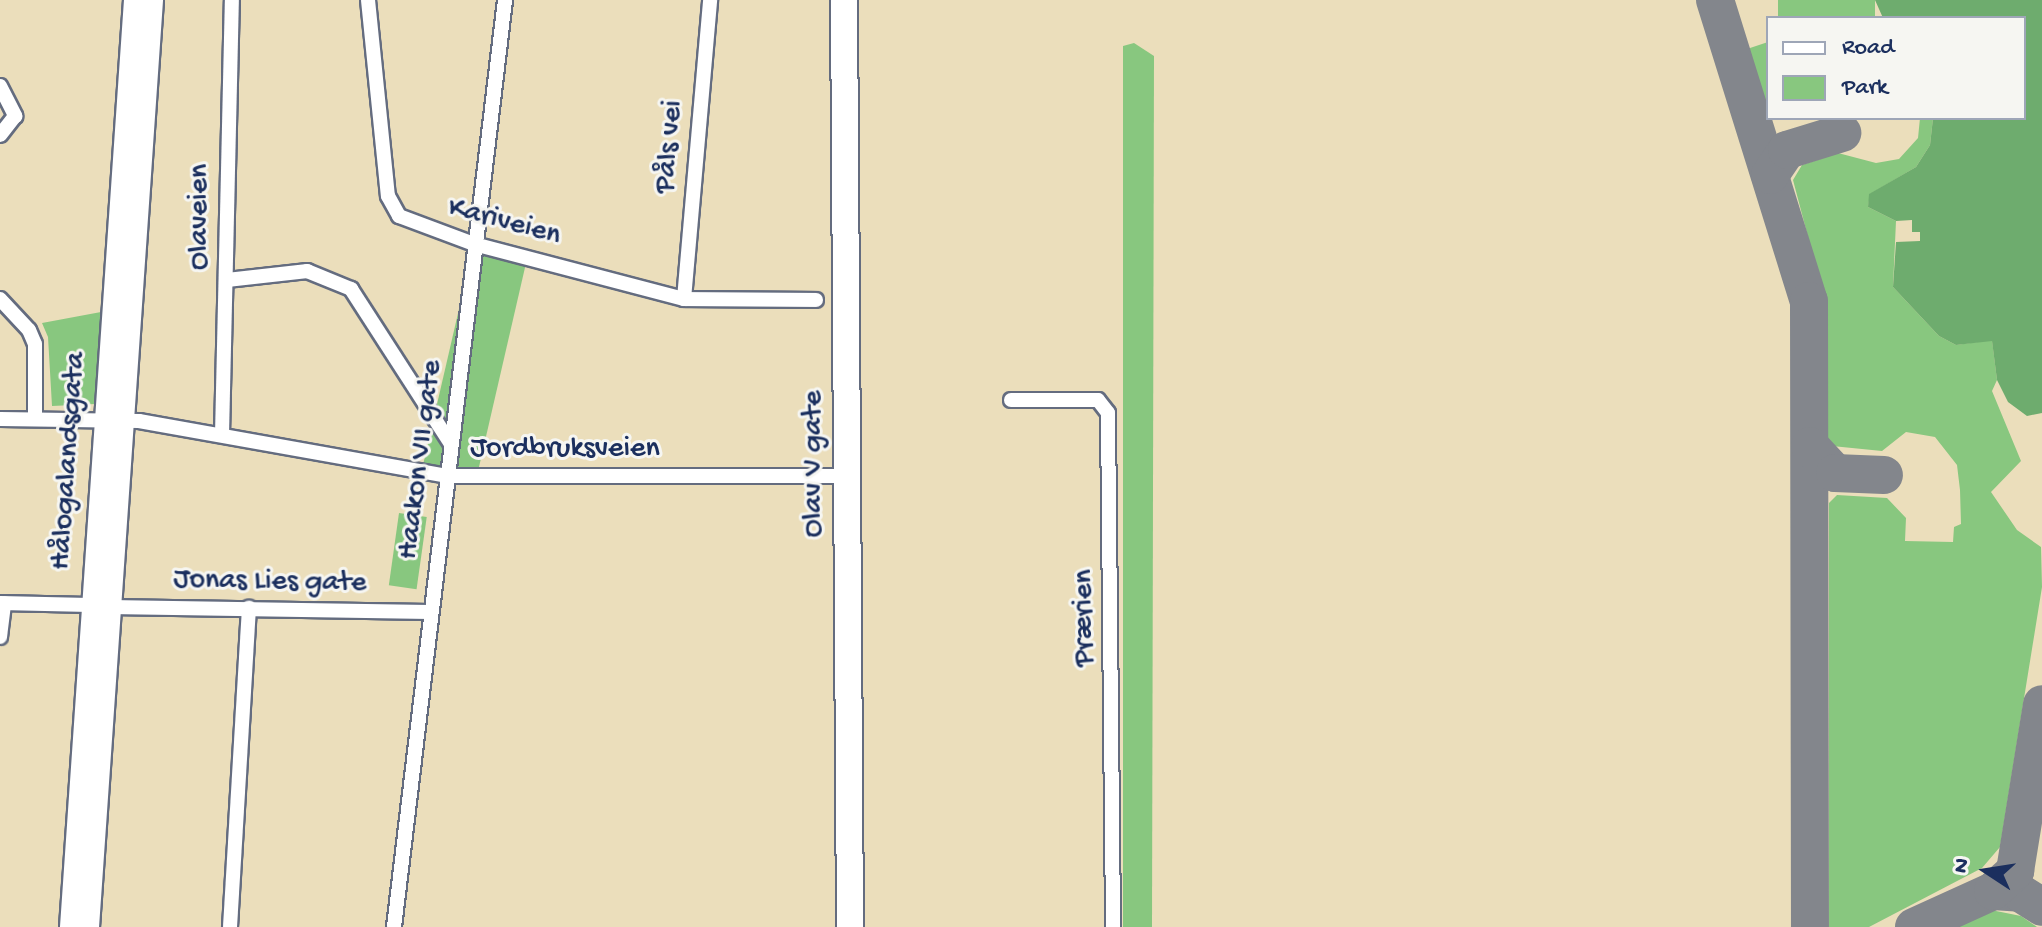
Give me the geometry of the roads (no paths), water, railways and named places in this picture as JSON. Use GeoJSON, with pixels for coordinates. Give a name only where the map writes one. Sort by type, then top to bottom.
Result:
{"type":"FeatureCollection","features":[{"type":"Feature","properties":{"kind":"highway","name":"Olav V gate"},"geometry":{"type":"LineString","coordinates":[[844,0],[850,927]]}},
{"type":"Feature","properties":{"kind":"street","name":"Hålogalandsgata"},"geometry":{"type":"LineString","coordinates":[[114,420],[134,0]]}},
{"type":"Feature","properties":{"kind":"street","name":"Hålogalandsgata"},"geometry":{"type":"LineString","coordinates":[[70,927],[153,0]]}},
{"type":"Feature","properties":{"kind":"street","name":"Olaveien"},"geometry":{"type":"LineString","coordinates":[[222,435],[232,0]]}},
{"type":"Feature","properties":{"kind":"street","name":"Kariveien"},"geometry":{"type":"LineString","coordinates":[[368,0],[392,208],[412,225],[684,299],[816,300]]}},
{"type":"Feature","properties":{"kind":"street","name":"Haakon VII gate"},"geometry":{"type":"LineString","coordinates":[[394,927],[505,0]]}},
{"type":"Feature","properties":{"kind":"street","name":"Påls vei"},"geometry":{"type":"LineString","coordinates":[[684,299],[710,0]]}},
{"type":"Feature","properties":{"kind":"street"},"geometry":{"type":"LineString","coordinates":[[0,86],[15,116],[0,135]]}},
{"type":"Feature","properties":{"kind":"street"},"geometry":{"type":"LineString","coordinates":[[227,280],[307,271],[351,289],[451,444]]}},
{"type":"Feature","properties":{"kind":"street"},"geometry":{"type":"LineString","coordinates":[[0,299],[29,330],[35,344],[35,418]]}},
{"type":"Feature","properties":{"kind":"street","name":"Prærien"},"geometry":{"type":"LineString","coordinates":[[1011,400],[1098,400],[1108,413],[1113,927]]}},
{"type":"Feature","properties":{"kind":"street","name":"Jordbruksveien"},"geometry":{"type":"LineString","coordinates":[[0,419],[114,420],[222,435],[448,476],[847,476]]}},
{"type":"Feature","properties":{"kind":"street"},"geometry":{"type":"LineString","coordinates":[[0,637],[2,603]]}},
{"type":"Feature","properties":{"kind":"street","name":"Jonas Lies gate"},"geometry":{"type":"LineString","coordinates":[[2,603],[430,612]]}},
{"type":"Feature","properties":{"kind":"street","name":"Hålogalandsgata"},"geometry":{"type":"LineString","coordinates":[[89,927],[100,606]]}},
{"type":"Feature","properties":{"kind":"street"},"geometry":{"type":"LineString","coordinates":[[230,927],[249,608]]}}]}
